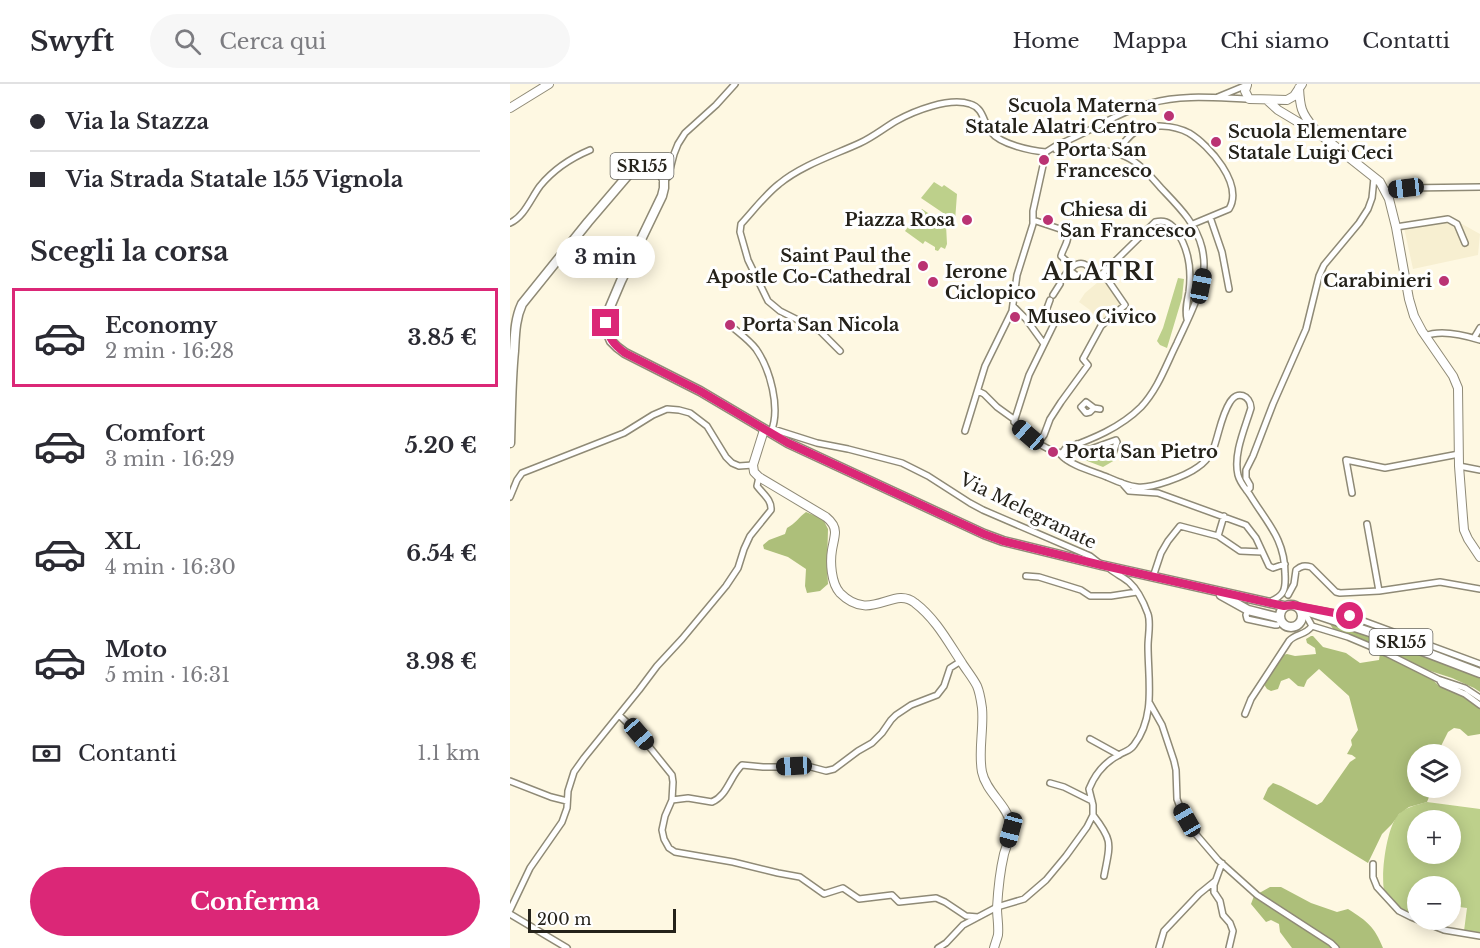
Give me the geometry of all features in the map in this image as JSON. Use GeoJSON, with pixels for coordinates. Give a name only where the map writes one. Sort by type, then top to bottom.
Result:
{"type":"FeatureCollection","features":[{"type":"Feature","properties":{"kind":"main road"},"geometry":{"type":"LineString","coordinates":[[510,108],[549,84]]}},
{"type":"Feature","properties":{"kind":"main road"},"geometry":{"type":"LineString","coordinates":[[1248,84],[1245,91],[1250,99],[1267,100],[1291,99],[1300,86]]}},
{"type":"Feature","properties":{"kind":"main road"},"geometry":{"type":"LineString","coordinates":[[1300,86],[1302,112],[1317,132]]}},
{"type":"Feature","properties":{"kind":"main road"},"geometry":{"type":"LineString","coordinates":[[1267,100],[1278,110],[1317,132],[1374,176],[1385,191],[1396,227],[1414,316],[1425,336],[1445,363],[1458,388],[1459,466],[1464,530],[1480,557]]}},
{"type":"Feature","properties":{"kind":"main road","name":"SR155"},"geometry":{"type":"LineString","coordinates":[[510,443],[516,325],[522,304],[628,174],[637,167],[648,166],[662,175],[664,180],[662,196],[607,314],[607,332],[611,341],[625,353],[700,391],[788,443],[984,534],[1003,541],[1230,596]]}},
{"type":"Feature","properties":{"kind":"main road"},"geometry":{"type":"LineString","coordinates":[[769,431],[753,465],[754,472],[833,523],[835,531],[831,552],[832,568],[833,580],[838,591],[857,604],[870,606],[897,597],[911,599],[932,618],[976,684],[982,711],[981,755],[984,779],[1007,814],[1011,830],[1001,868],[997,908],[998,933],[994,948]]}},
{"type":"Feature","properties":{"kind":"main road"},"geometry":{"type":"LineString","coordinates":[[1230,596],[1292,607],[1320,616]]}},
{"type":"Feature","properties":{"kind":"main road"},"geometry":{"type":"LineString","coordinates":[[1230,596],[1248,609],[1289,627],[1295,626],[1304,619],[1320,616]]}},
{"type":"Feature","properties":{"kind":"main road"},"geometry":{"type":"LineString","coordinates":[[1248,609],[1251,598]]}},
{"type":"Feature","properties":{"kind":"main road"},"geometry":{"type":"LineString","coordinates":[[1292,607],[1304,619]]}},
{"type":"Feature","properties":{"kind":"main road"},"geometry":{"type":"LineString","coordinates":[[1278,621],[1280,612],[1292,607]]}},
{"type":"Feature","properties":{"kind":"main road","name":"SR155"},"geometry":{"type":"LineString","coordinates":[[1320,616],[1390,639],[1480,673]]}},
{"type":"Feature","properties":{"kind":"street"},"geometry":{"type":"LineString","coordinates":[[664,180],[668,177],[674,154],[685,133],[735,84]]}},
{"type":"Feature","properties":{"kind":"street"},"geometry":{"type":"LineString","coordinates":[[1217,97],[1248,84]]}},
{"type":"Feature","properties":{"kind":"street"},"geometry":{"type":"LineString","coordinates":[[840,351],[820,331],[780,311],[768,301],[748,260],[741,236],[741,224],[780,183],[809,166],[864,141],[898,120],[946,103],[971,104],[980,110],[993,135],[1005,142],[1046,152],[1150,103],[1217,97],[1250,99]]}},
{"type":"Feature","properties":{"kind":"street"},"geometry":{"type":"LineString","coordinates":[[1117,153],[1135,132],[1149,127],[1166,127],[1184,131],[1204,145],[1222,165],[1228,177],[1232,201],[1229,209],[1193,224]]}},
{"type":"Feature","properties":{"kind":"street"},"geometry":{"type":"LineString","coordinates":[[1055,147],[1060,152],[1095,149],[1117,153],[1134,162],[1193,224],[1201,247],[1204,272],[1201,286],[1189,309]]}},
{"type":"Feature","properties":{"kind":"street"},"geometry":{"type":"LineString","coordinates":[[510,223],[517,219],[539,187],[557,169],[590,150]]}},
{"type":"Feature","properties":{"kind":"street"},"geometry":{"type":"LineString","coordinates":[[965,431],[985,366],[1014,307],[1017,275],[1033,220],[1046,152]]}},
{"type":"Feature","properties":{"kind":"street"},"geometry":{"type":"LineString","coordinates":[[1247,491],[1250,485],[1246,478],[1246,470],[1306,329],[1319,276],[1324,266],[1368,209],[1372,198],[1374,176]]}},
{"type":"Feature","properties":{"kind":"street"},"geometry":{"type":"LineString","coordinates":[[1385,191],[1406,188],[1480,187]]}},
{"type":"Feature","properties":{"kind":"street"},"geometry":{"type":"LineString","coordinates":[[1209,217],[1222,252],[1229,289]]}},
{"type":"Feature","properties":{"kind":"street"},"geometry":{"type":"LineString","coordinates":[[1396,227],[1448,219],[1457,224],[1465,243]]}},
{"type":"Feature","properties":{"kind":"street"},"geometry":{"type":"LineString","coordinates":[[1033,220],[1066,232],[1068,238],[1061,256],[1081,279],[1099,274],[1155,222],[1165,221],[1172,226],[1182,240],[1190,262],[1187,321],[1158,383],[1140,407],[1124,421],[1061,453]]}},
{"type":"Feature","properties":{"kind":"street"},"geometry":{"type":"LineString","coordinates":[[1015,420],[1029,375],[1053,324],[1046,319],[1045,315],[1053,296],[1071,268],[1082,263],[1099,274],[1125,305],[1101,326],[1083,359],[1088,365],[1050,419],[1038,443]]}},
{"type":"Feature","properties":{"kind":"street"},"geometry":{"type":"LineString","coordinates":[[1014,307],[1044,344]]}},
{"type":"Feature","properties":{"kind":"street"},"geometry":{"type":"LineString","coordinates":[[731,326],[752,344],[766,368],[774,406],[769,431]]}},
{"type":"Feature","properties":{"kind":"street"},"geometry":{"type":"LineString","coordinates":[[1425,336],[1431,333],[1462,335],[1477,339],[1480,328]]}},
{"type":"Feature","properties":{"kind":"street"},"geometry":{"type":"LineString","coordinates":[[978,391],[1015,420],[1014,422],[1038,443],[1053,452],[1061,453]]}},
{"type":"Feature","properties":{"kind":"street"},"geometry":{"type":"LineString","coordinates":[[1061,453],[1064,459],[1122,483],[1138,487],[1153,486],[1201,466],[1213,449],[1228,404],[1239,395],[1248,398],[1251,408],[1238,458],[1238,475],[1278,537],[1285,564],[1286,591],[1292,607],[1350,616],[1480,664]]}},
{"type":"Feature","properties":{"kind":"street"},"geometry":{"type":"LineString","coordinates":[[510,497],[522,473],[624,433],[653,415],[667,410],[690,412],[707,426],[732,463],[739,466],[753,465]]}},
{"type":"Feature","properties":{"kind":"street","name":"Via Melegranate"},"geometry":{"type":"LineString","coordinates":[[769,431],[856,450],[909,465],[970,503],[1090,556],[1127,581],[1137,592]]}},
{"type":"Feature","properties":{"kind":"street"},"geometry":{"type":"LineString","coordinates":[[1077,444],[1088,450],[1116,440],[1112,456]]}},
{"type":"Feature","properties":{"kind":"street"},"geometry":{"type":"LineString","coordinates":[[1352,493],[1346,460],[1385,468],[1459,454]]}},
{"type":"Feature","properties":{"kind":"street"},"geometry":{"type":"LineString","coordinates":[[1459,466],[1480,470]]}},
{"type":"Feature","properties":{"kind":"street"},"geometry":{"type":"LineString","coordinates":[[567,948],[510,912],[530,868],[562,822],[574,772],[657,666],[726,586],[738,568],[750,536],[772,506],[757,486],[759,477]]}},
{"type":"Feature","properties":{"kind":"street"},"geometry":{"type":"LineString","coordinates":[[1122,483],[1129,491],[1158,493],[1246,525],[1256,538],[1269,566],[1273,568],[1285,564]]}},
{"type":"Feature","properties":{"kind":"street"},"geometry":{"type":"LineString","coordinates":[[1218,536],[1224,516]]}},
{"type":"Feature","properties":{"kind":"street"},"geometry":{"type":"LineString","coordinates":[[1367,524],[1380,591]]}},
{"type":"Feature","properties":{"kind":"street"},"geometry":{"type":"LineString","coordinates":[[1153,577],[1161,553],[1180,526],[1218,536],[1240,551],[1262,552]]}},
{"type":"Feature","properties":{"kind":"street"},"geometry":{"type":"LineString","coordinates":[[1269,602],[1278,598],[1294,584],[1296,570],[1306,565],[1340,593],[1380,591],[1440,582],[1480,589]]}},
{"type":"Feature","properties":{"kind":"street"},"geometry":{"type":"LineString","coordinates":[[938,948],[963,925],[997,908],[1024,899],[1057,868],[1088,827],[1093,815],[1089,789],[1092,781],[1107,762],[1129,751],[1140,736],[1149,702],[1149,618],[1137,592],[1090,596],[1081,590],[1039,577],[1026,576]]}},
{"type":"Feature","properties":{"kind":"street"},"geometry":{"type":"LineString","coordinates":[[1304,619],[1312,627],[1348,637],[1386,653],[1438,679],[1465,688],[1480,698]]}},
{"type":"Feature","properties":{"kind":"street"},"geometry":{"type":"LineString","coordinates":[[1245,714],[1251,699],[1289,641],[1305,634],[1312,627]]}},
{"type":"Feature","properties":{"kind":"street"},"geometry":{"type":"LineString","coordinates":[[672,800],[688,798],[715,801],[723,795],[742,765],[811,767],[826,771],[834,769],[872,743],[896,715],[911,705],[938,695],[944,686],[950,668],[961,661]]}},
{"type":"Feature","properties":{"kind":"street"},"geometry":{"type":"LineString","coordinates":[[1438,679],[1442,684],[1465,694],[1480,705]]}},
{"type":"Feature","properties":{"kind":"street"},"geometry":{"type":"LineString","coordinates":[[1149,702],[1162,725],[1174,761],[1177,799],[1194,832],[1222,863],[1257,895],[1336,948]]}},
{"type":"Feature","properties":{"kind":"street"},"geometry":{"type":"LineString","coordinates":[[619,715],[639,734],[672,775],[672,800],[662,830],[667,845],[675,852],[800,877],[824,894],[843,888],[859,899],[892,895],[899,902],[936,898],[966,916],[980,917]]}},
{"type":"Feature","properties":{"kind":"street"},"geometry":{"type":"LineString","coordinates":[[1090,740],[1119,755]]}},
{"type":"Feature","properties":{"kind":"street"},"geometry":{"type":"LineString","coordinates":[[510,781],[567,801]]}},
{"type":"Feature","properties":{"kind":"street"},"geometry":{"type":"LineString","coordinates":[[1050,783],[1064,787],[1092,801]]}},
{"type":"Feature","properties":{"kind":"street"},"geometry":{"type":"LineString","coordinates":[[1093,815],[1106,832],[1110,846],[1104,876]]}},
{"type":"Feature","properties":{"kind":"street"},"geometry":{"type":"LineString","coordinates":[[1222,863],[1214,885],[1214,892],[1220,901],[1223,915],[1233,931],[1229,948]]}},
{"type":"Feature","properties":{"kind":"street"},"geometry":{"type":"LineString","coordinates":[[1373,864],[1373,878],[1377,887],[1400,911],[1444,930],[1480,936]]}},
{"type":"Feature","properties":{"kind":"street"},"geometry":{"type":"LineString","coordinates":[[1159,948],[1164,931],[1199,894],[1216,880]]}},
{"type":"Feature","properties":{"kind":"shaded area"},"geometry":{"type":"Polygon","coordinates":[[[1446,215],[1480,234],[1478,255],[1413,269],[1403,223],[1446,215]]]}},
{"type":"Feature","properties":{"kind":"shaded area"},"geometry":{"type":"Polygon","coordinates":[[[1104,277],[1123,305],[1101,324],[1090,310],[1079,302],[1085,293],[1104,277]]]}},
{"type":"Feature","properties":{"kind":"green space"},"geometry":{"type":"Polygon","coordinates":[[[934,182],[942,187],[944,185],[957,194],[955,221],[921,198],[934,182]]]}},
{"type":"Feature","properties":{"kind":"green space"},"geometry":{"type":"Polygon","coordinates":[[[922,209],[946,225],[945,249],[941,247],[938,251],[935,250],[935,247],[925,241],[923,244],[905,231],[922,209]]]}},
{"type":"Feature","properties":{"kind":"green space"},"geometry":{"type":"Polygon","coordinates":[[[1178,278],[1184,279],[1182,298],[1167,348],[1157,341],[1178,278]]]}},
{"type":"Feature","properties":{"kind":"green space"},"geometry":{"type":"Polygon","coordinates":[[[1114,438],[1107,457],[1115,460],[1103,467],[1069,454],[1069,450],[1077,447],[1089,449],[1114,438]]]}},
{"type":"Feature","properties":{"kind":"green space"},"geometry":{"type":"Polygon","coordinates":[[[806,512],[823,519],[828,529],[828,584],[820,591],[807,593],[806,569],[788,557],[764,549],[763,545],[785,534],[787,528],[806,512]]]}},
{"type":"Feature","properties":{"kind":"green space"},"geometry":{"type":"Polygon","coordinates":[[[1329,623],[1465,669],[1480,677],[1480,692],[1452,678],[1418,667],[1361,639],[1334,630],[1329,623]]]}},
{"type":"Feature","properties":{"kind":"green space"},"geometry":{"type":"Polygon","coordinates":[[[1313,636],[1323,647],[1346,653],[1360,663],[1379,660],[1380,653],[1432,679],[1438,685],[1446,686],[1480,703],[1480,734],[1468,736],[1460,729],[1454,728],[1448,732],[1442,744],[1407,744],[1407,798],[1429,798],[1427,802],[1409,807],[1399,814],[1382,834],[1368,863],[1263,799],[1273,783],[1317,805],[1322,802],[1350,762],[1356,758],[1347,754],[1352,745],[1351,740],[1358,730],[1349,696],[1319,669],[1307,680],[1304,687],[1298,686],[1289,678],[1281,681],[1278,689],[1271,691],[1263,683],[1283,655],[1316,654],[1315,648],[1307,643],[1306,639],[1313,636]]]}},
{"type":"Feature","properties":{"kind":"green space"},"geometry":{"type":"Polygon","coordinates":[[[1427,802],[1480,809],[1480,934],[1464,931],[1467,908],[1461,907],[1461,876],[1407,876],[1407,918],[1396,912],[1387,901],[1384,893],[1383,870],[1387,844],[1398,815],[1408,808],[1427,802]]]}},
{"type":"Feature","properties":{"kind":"green space"},"geometry":{"type":"Polygon","coordinates":[[[1270,887],[1281,887],[1311,903],[1337,912],[1348,909],[1370,925],[1383,948],[1292,948],[1280,932],[1279,924],[1271,920],[1266,922],[1251,904],[1254,896],[1270,887]]]}},
{"type":"Feature","properties":{"kind":"place","name":"Scuola Materna Statale Alatri Centro"},"geometry":{"type":"Point","coordinates":[1169,116]}},
{"type":"Feature","properties":{"kind":"place","name":"Scuola Elementare Statale Luigi Ceci"},"geometry":{"type":"Point","coordinates":[1216,142]}},
{"type":"Feature","properties":{"kind":"place","name":"Porta San Francesco"},"geometry":{"type":"Point","coordinates":[1044,160]}},
{"type":"Feature","properties":{"kind":"place","name":"Piazza Rosa"},"geometry":{"type":"Point","coordinates":[967,220]}},
{"type":"Feature","properties":{"kind":"place","name":"Chiesa di San Francesco"},"geometry":{"type":"Point","coordinates":[1048,220]}},
{"type":"Feature","properties":{"kind":"place","name":"Saint Paul the Apostle Co-Cathedral"},"geometry":{"type":"Point","coordinates":[923,266]}},
{"type":"Feature","properties":{"kind":"place","name":"Carabinieri"},"geometry":{"type":"Point","coordinates":[1444,281]}},
{"type":"Feature","properties":{"kind":"place","name":"Ierone Ciclopico"},"geometry":{"type":"Point","coordinates":[933,282]}},
{"type":"Feature","properties":{"kind":"place","name":"Museo Civico"},"geometry":{"type":"Point","coordinates":[1015,317]}},
{"type":"Feature","properties":{"kind":"place","name":"Porta San Nicola"},"geometry":{"type":"Point","coordinates":[730,325]}},
{"type":"Feature","properties":{"kind":"place","name":"Porta San Pietro"},"geometry":{"type":"Point","coordinates":[1053,452]}},
{"type":"Feature","properties":{"kind":"district","name":"ALATRI"},"geometry":{"type":"Point","coordinates":[1099,271]}},
{"type":"Feature","properties":{"kind":"route"},"geometry":{"type":"LineString","coordinates":[[606,323],[611,341],[625,353],[700,391],[788,443],[984,534],[1003,541],[1206,589],[1284,606],[1293,605],[1350,616]]}}]}
